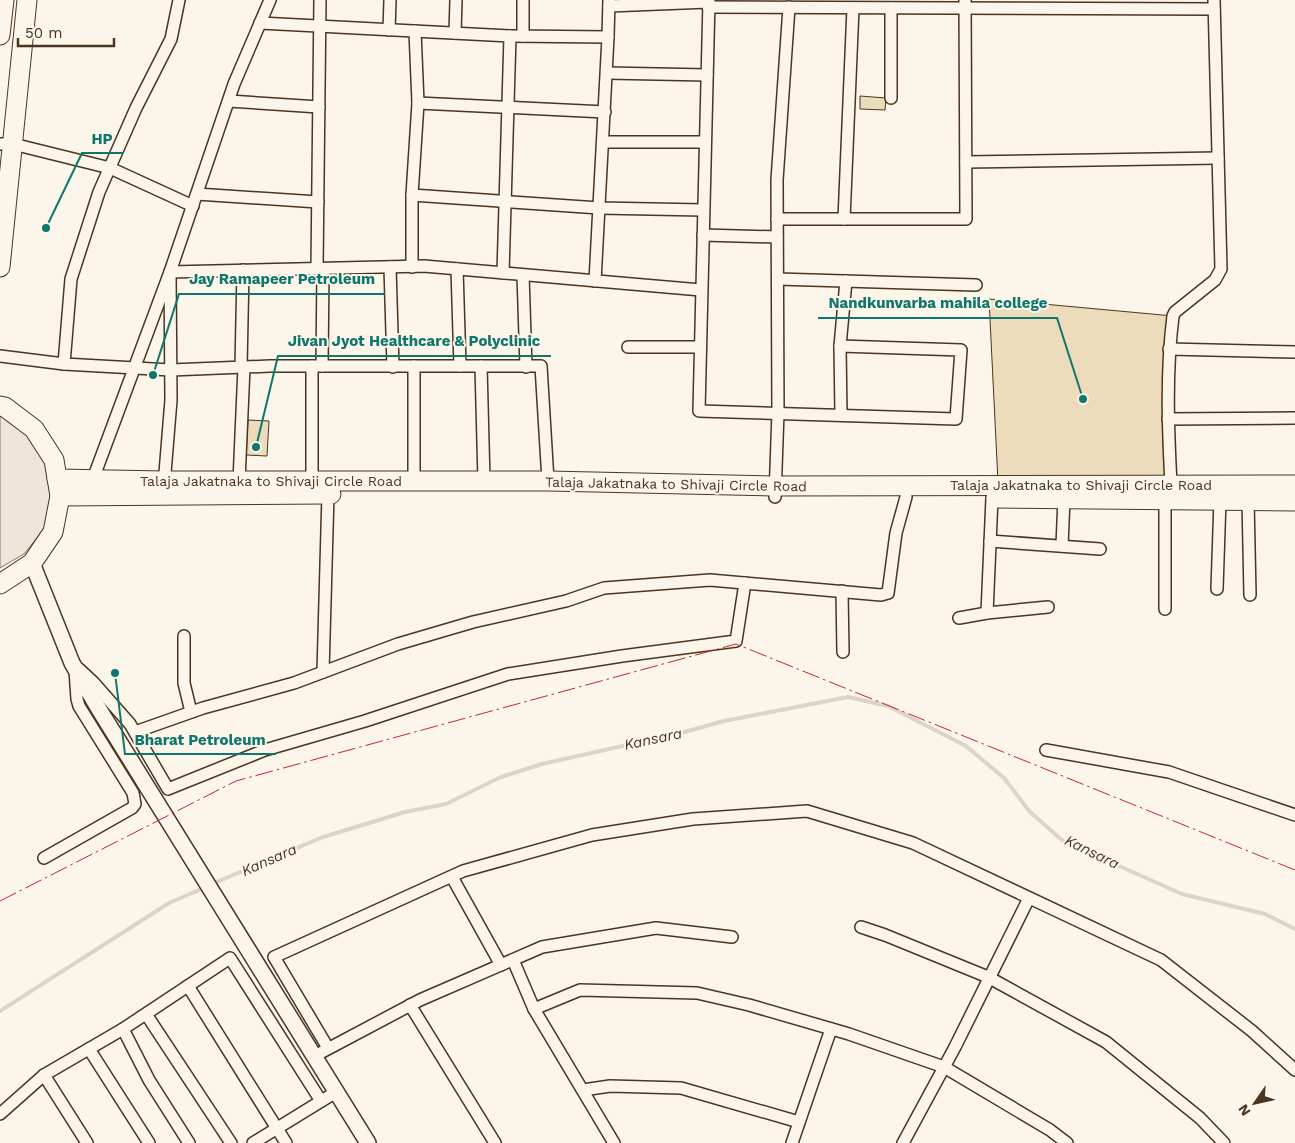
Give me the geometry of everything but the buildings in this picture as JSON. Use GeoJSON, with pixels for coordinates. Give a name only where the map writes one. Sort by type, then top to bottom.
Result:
{"type":"FeatureCollection","features":[{"type":"Feature","properties":{"kind":"main road"},"geometry":{"type":"LineString","coordinates":[[0,35],[4,0]]}},
{"type":"Feature","properties":{"kind":"main road"},"geometry":{"type":"LineString","coordinates":[[0,267],[6,144],[27,0]]}},
{"type":"Feature","properties":{"kind":"main road"},"geometry":{"type":"LineString","coordinates":[[0,406],[5,407],[34,429],[54,460],[58,487],[52,532],[32,563],[0,584]]}},
{"type":"Feature","properties":{"kind":"main road","name":"Talaja Jakatnaka to Shivaji Circle Road"},"geometry":{"type":"LineString","coordinates":[[58,487],[93,479],[164,488],[239,481],[484,481],[906,497],[1064,498],[1295,485]]}},
{"type":"Feature","properties":{"kind":"main road","name":"Talaja Jakatnaka to Shivaji Circle Road"},"geometry":{"type":"LineString","coordinates":[[58,487],[164,488],[328,494],[1168,492],[1220,500],[1295,501]]}},
{"type":"Feature","properties":{"kind":"street"},"geometry":{"type":"LineString","coordinates":[[64,364],[71,279],[99,192],[136,108],[170,39],[179,0]]}},
{"type":"Feature","properties":{"kind":"street"},"geometry":{"type":"LineString","coordinates":[[93,479],[170,272],[229,101],[270,0]]}},
{"type":"Feature","properties":{"kind":"street"},"geometry":{"type":"LineString","coordinates":[[312,481],[320,269],[318,202],[320,0]]}},
{"type":"Feature","properties":{"kind":"street"},"geometry":{"type":"LineString","coordinates":[[389,30],[390,0]]}},
{"type":"Feature","properties":{"kind":"street"},"geometry":{"type":"LineString","coordinates":[[455,33],[456,0]]}},
{"type":"Feature","properties":{"kind":"street"},"geometry":{"type":"LineString","coordinates":[[523,0],[523,36]]}},
{"type":"Feature","properties":{"kind":"street"},"geometry":{"type":"LineString","coordinates":[[596,281],[609,3],[708,3],[853,8],[965,4],[1214,5],[1222,269],[1214,280],[1175,312],[1169,349],[1165,609]]}},
{"type":"Feature","properties":{"kind":"street"},"geometry":{"type":"LineString","coordinates":[[708,3],[698,410],[956,419],[961,350],[840,346]]}},
{"type":"Feature","properties":{"kind":"street"},"geometry":{"type":"LineString","coordinates":[[777,219],[966,219],[965,4]]}},
{"type":"Feature","properties":{"kind":"street"},"geometry":{"type":"LineString","coordinates":[[775,492],[778,412],[777,180],[789,7]]}},
{"type":"Feature","properties":{"kind":"street"},"geometry":{"type":"LineString","coordinates":[[844,219],[853,8]]}},
{"type":"Feature","properties":{"kind":"street"},"geometry":{"type":"LineString","coordinates":[[891,8],[891,98]]}},
{"type":"Feature","properties":{"kind":"street"},"geometry":{"type":"LineString","coordinates":[[260,23],[510,36],[608,37]]}},
{"type":"Feature","properties":{"kind":"street"},"geometry":{"type":"LineString","coordinates":[[412,266],[412,195],[418,103],[415,31]]}},
{"type":"Feature","properties":{"kind":"street"},"geometry":{"type":"LineString","coordinates":[[504,273],[510,36]]}},
{"type":"Feature","properties":{"kind":"street"},"geometry":{"type":"LineString","coordinates":[[606,73],[706,75]]}},
{"type":"Feature","properties":{"kind":"street"},"geometry":{"type":"LineString","coordinates":[[229,101],[319,107]]}},
{"type":"Feature","properties":{"kind":"street"},"geometry":{"type":"LineString","coordinates":[[418,103],[605,112]]}},
{"type":"Feature","properties":{"kind":"street"},"geometry":{"type":"LineString","coordinates":[[603,142],[705,142]]}},
{"type":"Feature","properties":{"kind":"street"},"geometry":{"type":"LineString","coordinates":[[6,144],[110,168],[193,206]]}},
{"type":"Feature","properties":{"kind":"street"},"geometry":{"type":"LineString","coordinates":[[966,162],[1218,158]]}},
{"type":"Feature","properties":{"kind":"street"},"geometry":{"type":"LineString","coordinates":[[197,194],[318,202]]}},
{"type":"Feature","properties":{"kind":"street"},"geometry":{"type":"LineString","coordinates":[[412,195],[599,208],[703,210]]}},
{"type":"Feature","properties":{"kind":"street"},"geometry":{"type":"LineString","coordinates":[[703,235],[778,237]]}},
{"type":"Feature","properties":{"kind":"street"},"geometry":{"type":"LineString","coordinates":[[170,272],[412,266],[701,290]]}},
{"type":"Feature","properties":{"kind":"street"},"geometry":{"type":"LineString","coordinates":[[390,267],[393,367]]}},
{"type":"Feature","properties":{"kind":"street"},"geometry":{"type":"LineString","coordinates":[[457,269],[460,366]]}},
{"type":"Feature","properties":{"kind":"street"},"geometry":{"type":"LineString","coordinates":[[239,481],[243,270]]}},
{"type":"Feature","properties":{"kind":"street"},"geometry":{"type":"LineString","coordinates":[[164,488],[171,400],[170,272]]}},
{"type":"Feature","properties":{"kind":"street"},"geometry":{"type":"LineString","coordinates":[[523,275],[526,366]]}},
{"type":"Feature","properties":{"kind":"street"},"geometry":{"type":"LineString","coordinates":[[778,279],[976,285]]}},
{"type":"Feature","properties":{"kind":"street"},"geometry":{"type":"LineString","coordinates":[[840,415],[840,346],[846,281]]}},
{"type":"Feature","properties":{"kind":"street"},"geometry":{"type":"LineString","coordinates":[[628,347],[700,347]]}},
{"type":"Feature","properties":{"kind":"street"},"geometry":{"type":"LineString","coordinates":[[1169,349],[1295,352]]}},
{"type":"Feature","properties":{"kind":"street"},"geometry":{"type":"LineString","coordinates":[[0,356],[64,364],[171,370],[317,366],[541,366],[548,482]]}},
{"type":"Feature","properties":{"kind":"street"},"geometry":{"type":"LineString","coordinates":[[414,366],[414,481]]}},
{"type":"Feature","properties":{"kind":"street"},"geometry":{"type":"LineString","coordinates":[[481,366],[484,481]]}},
{"type":"Feature","properties":{"kind":"street"},"geometry":{"type":"LineString","coordinates":[[1168,419],[1295,418]]}},
{"type":"Feature","properties":{"kind":"street"},"geometry":{"type":"LineString","coordinates":[[323,672],[328,494]]}},
{"type":"Feature","properties":{"kind":"street"},"geometry":{"type":"LineString","coordinates":[[135,732],[191,712],[294,683],[398,644],[464,625],[566,601],[604,588],[710,580],[881,595],[888,593],[896,533],[906,497]]}},
{"type":"Feature","properties":{"kind":"street"},"geometry":{"type":"LineString","coordinates":[[987,613],[992,498]]}},
{"type":"Feature","properties":{"kind":"street"},"geometry":{"type":"LineString","coordinates":[[1062,546],[1064,498]]}},
{"type":"Feature","properties":{"kind":"street"},"geometry":{"type":"LineString","coordinates":[[1218,589],[1220,500]]}},
{"type":"Feature","properties":{"kind":"street"},"geometry":{"type":"LineString","coordinates":[[1248,500],[1250,595]]}},
{"type":"Feature","properties":{"kind":"street"},"geometry":{"type":"LineString","coordinates":[[990,541],[1100,549]]}},
{"type":"Feature","properties":{"kind":"street"},"geometry":{"type":"LineString","coordinates":[[32,563],[74,666],[97,706],[368,1143]]}},
{"type":"Feature","properties":{"kind":"street"},"geometry":{"type":"LineString","coordinates":[[74,666],[93,682],[130,724],[168,789],[265,750],[365,721],[508,674],[736,641],[745,583]]}},
{"type":"Feature","properties":{"kind":"street"},"geometry":{"type":"LineString","coordinates":[[842,591],[843,652]]}},
{"type":"Feature","properties":{"kind":"street"},"geometry":{"type":"LineString","coordinates":[[959,618],[987,613],[1048,607]]}},
{"type":"Feature","properties":{"kind":"street"},"geometry":{"type":"LineString","coordinates":[[184,636],[184,683],[191,712]]}},
{"type":"Feature","properties":{"kind":"street"},"geometry":{"type":"LineString","coordinates":[[44,858],[132,808],[135,804],[133,793],[79,706],[74,666]]}},
{"type":"Feature","properties":{"kind":"street"},"geometry":{"type":"LineString","coordinates":[[1046,750],[1169,772],[1295,816]]}},
{"type":"Feature","properties":{"kind":"street"},"geometry":{"type":"LineString","coordinates":[[328,1048],[274,957],[463,871],[592,835],[692,819],[807,811],[913,843],[1161,960],[1252,1031],[1295,1070]]}},
{"type":"Feature","properties":{"kind":"street"},"geometry":{"type":"LineString","coordinates":[[452,877],[501,965]]}},
{"type":"Feature","properties":{"kind":"street"},"geometry":{"type":"LineString","coordinates":[[905,1142],[1029,898]]}},
{"type":"Feature","properties":{"kind":"street"},"geometry":{"type":"LineString","coordinates":[[860,927],[885,935],[988,977],[1106,1042],[1200,1118],[1224,1143]]}},
{"type":"Feature","properties":{"kind":"street"},"geometry":{"type":"LineString","coordinates":[[314,1056],[410,1005],[542,947],[656,928],[732,937]]}},
{"type":"Feature","properties":{"kind":"street"},"geometry":{"type":"LineString","coordinates":[[0,1114],[44,1076],[123,1029],[230,958],[321,1101]]}},
{"type":"Feature","properties":{"kind":"street"},"geometry":{"type":"LineString","coordinates":[[513,960],[534,1009],[614,1143]]}},
{"type":"Feature","properties":{"kind":"street"},"geometry":{"type":"LineString","coordinates":[[188,986],[286,1143]]}},
{"type":"Feature","properties":{"kind":"street"},"geometry":{"type":"LineString","coordinates":[[534,1009],[580,990],[697,993],[749,1005],[831,1029],[944,1067],[1050,1130],[1067,1143]]}},
{"type":"Feature","properties":{"kind":"street"},"geometry":{"type":"LineString","coordinates":[[410,1005],[495,1143]]}},
{"type":"Feature","properties":{"kind":"street"},"geometry":{"type":"LineString","coordinates":[[146,1014],[231,1143]]}},
{"type":"Feature","properties":{"kind":"street"},"geometry":{"type":"LineString","coordinates":[[123,1029],[148,1080],[189,1143]]}},
{"type":"Feature","properties":{"kind":"street"},"geometry":{"type":"LineString","coordinates":[[792,1143],[831,1029]]}},
{"type":"Feature","properties":{"kind":"street"},"geometry":{"type":"LineString","coordinates":[[89,1049],[149,1143]]}},
{"type":"Feature","properties":{"kind":"street"},"geometry":{"type":"LineString","coordinates":[[44,1076],[87,1143]]}},
{"type":"Feature","properties":{"kind":"street"},"geometry":{"type":"LineString","coordinates":[[583,1090],[610,1086],[681,1088],[799,1122]]}},
{"type":"Feature","properties":{"kind":"street"},"geometry":{"type":"LineString","coordinates":[[253,1143],[336,1092]]}},
{"type":"Feature","properties":{"kind":"shaded area"},"geometry":{"type":"Polygon","coordinates":[[[0,416],[7,418],[32,438],[48,466],[52,498],[44,529],[24,554],[0,568],[0,416]]]}},
{"type":"Feature","properties":{"kind":"waterway","name":"Kansara"},"geometry":{"type":"LineString","coordinates":[[212,884],[323,837],[405,812],[446,804],[501,777],[542,764],[681,733],[724,721],[848,697],[888,706],[966,746],[1004,778],[1030,812],[1063,841],[1182,894],[1265,914],[1295,929]]}},
{"type":"Feature","properties":{"kind":"waterway","name":"Kansara"},"geometry":{"type":"LineString","coordinates":[[0,1011],[169,903],[206,887]]}},
{"type":"Feature","properties":{"kind":"power"},"geometry":{"type":"LineString","coordinates":[[0,901],[236,781],[736,644],[1295,870]]}},
{"type":"Feature","properties":{"kind":"place","name":"HP"},"geometry":{"type":"Point","coordinates":[46,228]}},
{"type":"Feature","properties":{"kind":"place","name":"Jay Ramapeer Petroleum"},"geometry":{"type":"Point","coordinates":[153,375]}},
{"type":"Feature","properties":{"kind":"place","name":"Nandkunvarba mahila college"},"geometry":{"type":"Point","coordinates":[1083,399]}},
{"type":"Feature","properties":{"kind":"place","name":"Jivan Jyot Healthcare & Polyclinic"},"geometry":{"type":"Point","coordinates":[256,447]}},
{"type":"Feature","properties":{"kind":"place","name":"Bharat Petroleum"},"geometry":{"type":"Point","coordinates":[115,673]}}]}
